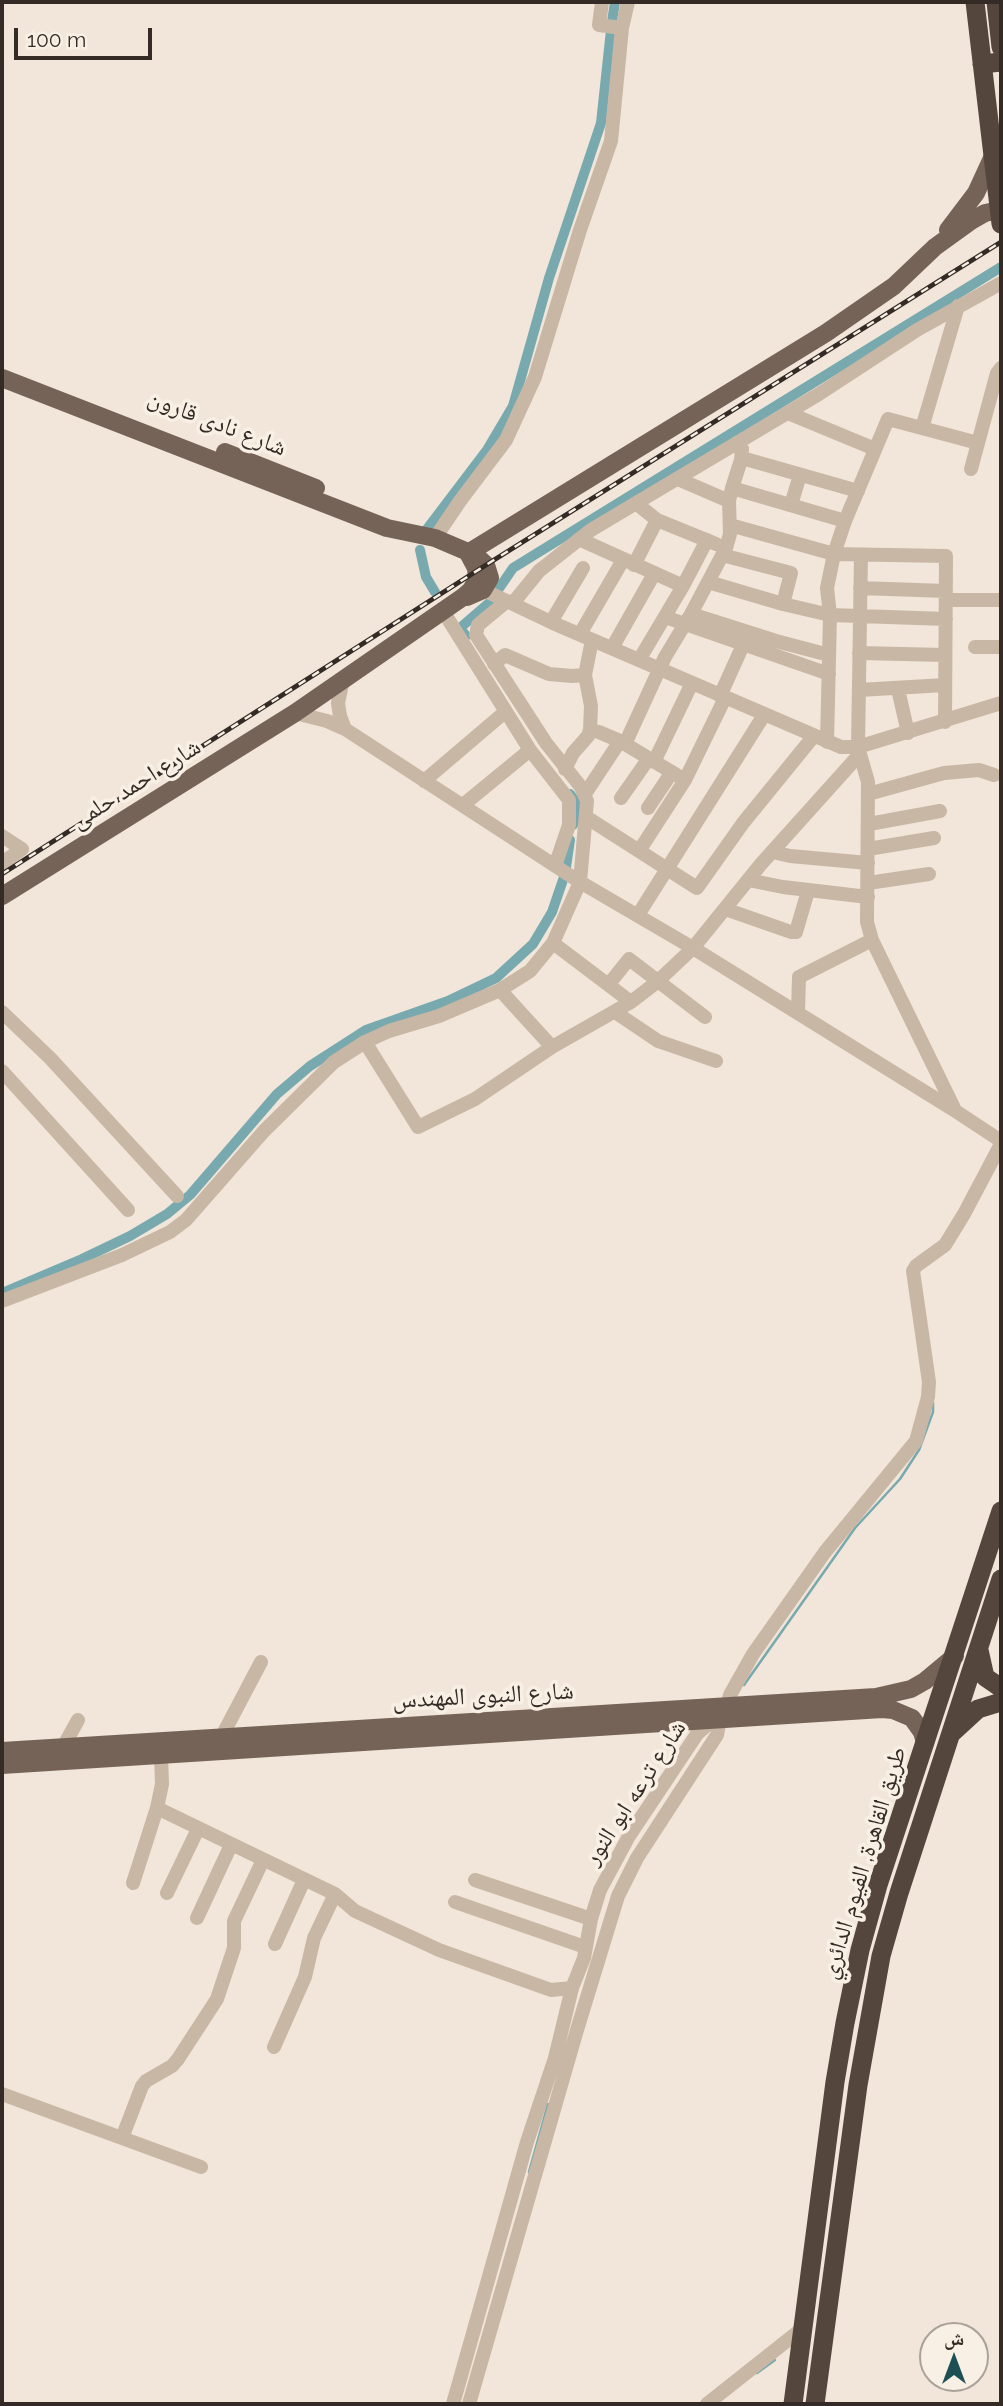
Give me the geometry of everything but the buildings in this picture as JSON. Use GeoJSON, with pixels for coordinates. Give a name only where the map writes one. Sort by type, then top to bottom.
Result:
{"type":"FeatureCollection","features":[{"type":"Feature","properties":{"kind":"highway"},"geometry":{"type":"LineString","coordinates":[[975,2],[991,63],[993,156],[1001,217]]}},
{"type":"Feature","properties":{"kind":"highway"},"geometry":{"type":"LineString","coordinates":[[996,2],[1001,47]]}},
{"type":"Feature","properties":{"kind":"highway","name":"طريق القاهرة, الفيوم الدائري"},"geometry":{"type":"LineString","coordinates":[[793,2404],[845,2023],[860,1950],[895,1834],[1001,1511]]}},
{"type":"Feature","properties":{"kind":"highway","name":"طريق القاهرة, الفيوم الدائري"},"geometry":{"type":"LineString","coordinates":[[815,2404],[871,2004],[890,1925],[1001,1579]]}},
{"type":"Feature","properties":{"kind":"highway"},"geometry":{"type":"LineString","coordinates":[[979,1645],[985,1678],[1001,1688]]}},
{"type":"Feature","properties":{"kind":"highway"},"geometry":{"type":"LineString","coordinates":[[950,1735],[978,1709],[1001,1702]]}},
{"type":"Feature","properties":{"kind":"highway"},"geometry":{"type":"LineString","coordinates":[[895,1834],[916,1841]]}},
{"type":"Feature","properties":{"kind":"highway"},"geometry":{"type":"LineString","coordinates":[[800,2353],[821,2356]]}},
{"type":"Feature","properties":{"kind":"main road"},"geometry":{"type":"LineString","coordinates":[[935,247],[976,193],[993,156]]}},
{"type":"Feature","properties":{"kind":"main road"},"geometry":{"type":"LineString","coordinates":[[468,553],[826,332],[894,286],[935,247],[978,217],[1001,217]]}},
{"type":"Feature","properties":{"kind":"main road","name":"شارع نادى قارون"},"geometry":{"type":"LineString","coordinates":[[2,366],[107,413]]}},
{"type":"Feature","properties":{"kind":"main road","name":"شارع نادى قارون"},"geometry":{"type":"LineString","coordinates":[[2,378],[289,476],[396,523],[411,533],[435,538],[481,559],[489,572],[491,596]]}},
{"type":"Feature","properties":{"kind":"main road","name":"شارع احمد حلمى"},"geometry":{"type":"LineString","coordinates":[[2,896],[295,713],[443,611],[491,596]]}},
{"type":"Feature","properties":{"kind":"main road","name":"شارع النبوى المهندس"},"geometry":{"type":"LineString","coordinates":[[2,1765],[724,1712],[876,1697],[911,1689],[926,1681],[955,1656]]}},
{"type":"Feature","properties":{"kind":"main road","name":"شارع النبوى المهندس"},"geometry":{"type":"LineString","coordinates":[[724,1712],[893,1710],[912,1718],[918,1724],[925,1743]]}},
{"type":"Feature","properties":{"kind":"main road","name":"شارع النبوى المهندس"},"geometry":{"type":"LineString","coordinates":[[2,1751],[222,1736],[508,1726]]}},
{"type":"Feature","properties":{"kind":"street"},"geometry":{"type":"LineString","coordinates":[[602,2],[599,25],[622,28]]}},
{"type":"Feature","properties":{"kind":"street"},"geometry":{"type":"LineString","coordinates":[[435,538],[506,440],[534,377],[611,141],[622,28],[628,2]]}},
{"type":"Feature","properties":{"kind":"street"},"geometry":{"type":"LineString","coordinates":[[2,1301],[122,1255],[170,1232],[186,1220],[264,1131],[334,1062],[365,1042],[389,1031],[439,1016],[500,990],[530,971],[553,943],[578,880],[586,817],[585,794],[565,769],[481,643],[476,630],[491,596],[539,571],[579,539],[788,413],[958,306],[1001,283]]}},
{"type":"Feature","properties":{"kind":"street"},"geometry":{"type":"LineString","coordinates":[[922,428],[958,306]]}},
{"type":"Feature","properties":{"kind":"street"},"geometry":{"type":"LineString","coordinates":[[971,469],[997,373],[1001,368]]}},
{"type":"Feature","properties":{"kind":"street"},"geometry":{"type":"LineString","coordinates":[[788,413],[876,449]]}},
{"type":"Feature","properties":{"kind":"street"},"geometry":{"type":"LineString","coordinates":[[827,742],[830,615],[827,587],[845,521],[888,419],[978,443]]}},
{"type":"Feature","properties":{"kind":"street"},"geometry":{"type":"LineString","coordinates":[[585,794],[622,743],[659,668],[724,551],[742,440]]}},
{"type":"Feature","properties":{"kind":"street"},"geometry":{"type":"LineString","coordinates":[[741,458],[858,491]]}},
{"type":"Feature","properties":{"kind":"street"},"geometry":{"type":"LineString","coordinates":[[791,505],[800,475]]}},
{"type":"Feature","properties":{"kind":"street"},"geometry":{"type":"LineString","coordinates":[[678,479],[731,495],[791,505],[845,521]]}},
{"type":"Feature","properties":{"kind":"street"},"geometry":{"type":"LineString","coordinates":[[637,504],[657,520],[707,540],[724,551],[791,573],[783,604]]}},
{"type":"Feature","properties":{"kind":"street"},"geometry":{"type":"LineString","coordinates":[[565,769],[590,730],[591,706],[584,675],[586,637],[628,562],[657,520]]}},
{"type":"Feature","properties":{"kind":"street"},"geometry":{"type":"LineString","coordinates":[[730,525],[834,554],[946,556],[945,722]]}},
{"type":"Feature","properties":{"kind":"street"},"geometry":{"type":"LineString","coordinates":[[579,539],[683,586]]}},
{"type":"Feature","properties":{"kind":"street"},"geometry":{"type":"LineString","coordinates":[[639,660],[707,540]]}},
{"type":"Feature","properties":{"kind":"street"},"geometry":{"type":"LineString","coordinates":[[861,555],[858,751],[866,772],[869,794],[867,922],[872,940],[954,1110]]}},
{"type":"Feature","properties":{"kind":"street"},"geometry":{"type":"LineString","coordinates":[[551,622],[583,568]]}},
{"type":"Feature","properties":{"kind":"street"},"geometry":{"type":"LineString","coordinates":[[612,648],[654,574]]}},
{"type":"Feature","properties":{"kind":"street"},"geometry":{"type":"LineString","coordinates":[[708,582],[830,615],[946,619]]}},
{"type":"Feature","properties":{"kind":"street"},"geometry":{"type":"LineString","coordinates":[[860,589],[1001,600]]}},
{"type":"Feature","properties":{"kind":"street"},"geometry":{"type":"LineString","coordinates":[[491,596],[813,737],[858,751]]}},
{"type":"Feature","properties":{"kind":"street"},"geometry":{"type":"LineString","coordinates":[[443,611],[530,750],[569,800],[569,825],[558,868]]}},
{"type":"Feature","properties":{"kind":"street"},"geometry":{"type":"LineString","coordinates":[[665,617],[688,620],[829,655]]}},
{"type":"Feature","properties":{"kind":"street"},"geometry":{"type":"LineString","coordinates":[[688,620],[743,645],[828,674]]}},
{"type":"Feature","properties":{"kind":"street"},"geometry":{"type":"LineString","coordinates":[[639,851],[685,780],[723,697],[743,645]]}},
{"type":"Feature","properties":{"kind":"street"},"geometry":{"type":"LineString","coordinates":[[975,647],[1001,647]]}},
{"type":"Feature","properties":{"kind":"street"},"geometry":{"type":"LineString","coordinates":[[859,653],[945,655]]}},
{"type":"Feature","properties":{"kind":"street"},"geometry":{"type":"LineString","coordinates":[[494,664],[505,655],[549,674],[584,675]]}},
{"type":"Feature","properties":{"kind":"street"},"geometry":{"type":"LineString","coordinates":[[343,680],[338,703],[345,729]]}},
{"type":"Feature","properties":{"kind":"street"},"geometry":{"type":"LineString","coordinates":[[621,798],[651,760],[692,683]]}},
{"type":"Feature","properties":{"kind":"street"},"geometry":{"type":"LineString","coordinates":[[859,690],[945,685]]}},
{"type":"Feature","properties":{"kind":"street"},"geometry":{"type":"LineString","coordinates":[[898,689],[908,733]]}},
{"type":"Feature","properties":{"kind":"street"},"geometry":{"type":"LineString","coordinates":[[365,1042],[418,1127],[475,1099],[552,1047],[631,1002],[657,982],[693,948],[858,751],[1001,703]]}},
{"type":"Feature","properties":{"kind":"street"},"geometry":{"type":"LineString","coordinates":[[424,781],[505,712]]}},
{"type":"Feature","properties":{"kind":"street"},"geometry":{"type":"LineString","coordinates":[[295,713],[327,721],[345,729],[558,868],[798,1013],[954,1110],[1001,1143],[950,1238],[913,1271],[929,1382],[916,1441],[825,1552],[754,1654],[730,1695],[724,1712]]}},
{"type":"Feature","properties":{"kind":"street"},"geometry":{"type":"LineString","coordinates":[[638,915],[764,715]]}},
{"type":"Feature","properties":{"kind":"street"},"geometry":{"type":"LineString","coordinates":[[590,730],[622,743],[685,780]]}},
{"type":"Feature","properties":{"kind":"street"},"geometry":{"type":"LineString","coordinates":[[586,817],[697,888],[743,823],[813,737]]}},
{"type":"Feature","properties":{"kind":"street"},"geometry":{"type":"LineString","coordinates":[[463,804],[530,750]]}},
{"type":"Feature","properties":{"kind":"street"},"geometry":{"type":"LineString","coordinates":[[869,794],[954,771],[979,770],[994,775]]}},
{"type":"Feature","properties":{"kind":"street"},"geometry":{"type":"LineString","coordinates":[[648,808],[672,772]]}},
{"type":"Feature","properties":{"kind":"street"},"geometry":{"type":"LineString","coordinates":[[869,824],[940,811]]}},
{"type":"Feature","properties":{"kind":"street"},"geometry":{"type":"LineString","coordinates":[[2,836],[22,849],[2,863]]}},
{"type":"Feature","properties":{"kind":"street"},"geometry":{"type":"LineString","coordinates":[[773,852],[790,856],[868,856],[934,838]]}},
{"type":"Feature","properties":{"kind":"street"},"geometry":{"type":"LineString","coordinates":[[748,880],[808,891],[868,890],[929,874]]}},
{"type":"Feature","properties":{"kind":"street"},"geometry":{"type":"LineString","coordinates":[[724,909],[796,932],[808,891]]}},
{"type":"Feature","properties":{"kind":"street"},"geometry":{"type":"LineString","coordinates":[[798,1013],[799,977],[872,940]]}},
{"type":"Feature","properties":{"kind":"street"},"geometry":{"type":"LineString","coordinates":[[553,943],[631,1002]]}},
{"type":"Feature","properties":{"kind":"street"},"geometry":{"type":"LineString","coordinates":[[609,984],[629,959],[705,1017]]}},
{"type":"Feature","properties":{"kind":"street"},"geometry":{"type":"LineString","coordinates":[[500,990],[552,1047]]}},
{"type":"Feature","properties":{"kind":"street"},"geometry":{"type":"LineString","coordinates":[[2,1012],[50,1058],[177,1196]]}},
{"type":"Feature","properties":{"kind":"street"},"geometry":{"type":"LineString","coordinates":[[615,1012],[658,1041],[716,1061]]}},
{"type":"Feature","properties":{"kind":"street"},"geometry":{"type":"LineString","coordinates":[[2,1071],[128,1210]]}},
{"type":"Feature","properties":{"kind":"street"},"geometry":{"type":"LineString","coordinates":[[222,1736],[261,1662]]}},
{"type":"Feature","properties":{"kind":"street","name":"شارع ترعه ابو النور"},"geometry":{"type":"LineString","coordinates":[[453,2404],[527,2142],[555,2058],[572,1988],[582,1964],[600,1890],[629,1836],[701,1730],[724,1712]]}},
{"type":"Feature","properties":{"kind":"street","name":"شارع ترعه ابو النور"},"geometry":{"type":"LineString","coordinates":[[469,2404],[618,1896],[637,1858],[717,1735],[724,1712]]}},
{"type":"Feature","properties":{"kind":"street"},"geometry":{"type":"LineString","coordinates":[[63,1747],[78,1720]]}},
{"type":"Feature","properties":{"kind":"street"},"geometry":{"type":"LineString","coordinates":[[133,1883],[157,1808],[162,1784],[161,1754]]}},
{"type":"Feature","properties":{"kind":"street"},"geometry":{"type":"LineString","coordinates":[[157,1808],[335,1894],[355,1911],[439,1950],[551,1990],[572,1988]]}},
{"type":"Feature","properties":{"kind":"street"},"geometry":{"type":"LineString","coordinates":[[167,1893],[198,1829]]}},
{"type":"Feature","properties":{"kind":"street"},"geometry":{"type":"LineString","coordinates":[[197,1918],[231,1845]]}},
{"type":"Feature","properties":{"kind":"street"},"geometry":{"type":"LineString","coordinates":[[122,2138],[142,2086],[172,2066],[217,1999],[234,1948],[234,1922],[263,1860]]}},
{"type":"Feature","properties":{"kind":"street"},"geometry":{"type":"LineString","coordinates":[[275,1944],[304,1880]]}},
{"type":"Feature","properties":{"kind":"street"},"geometry":{"type":"LineString","coordinates":[[475,1880],[591,1919]]}},
{"type":"Feature","properties":{"kind":"street"},"geometry":{"type":"LineString","coordinates":[[274,2047],[305,1977],[314,1938],[335,1894]]}},
{"type":"Feature","properties":{"kind":"street"},"geometry":{"type":"LineString","coordinates":[[456,1902],[585,1947]]}},
{"type":"Feature","properties":{"kind":"street"},"geometry":{"type":"LineString","coordinates":[[2,2094],[201,2167]]}},
{"type":"Feature","properties":{"kind":"street"},"geometry":{"type":"LineString","coordinates":[[707,2404],[803,2328]]}},
{"type":"Feature","properties":{"kind":"waterway"},"geometry":{"type":"LineString","coordinates":[[612,22],[615,2]]}},
{"type":"Feature","properties":{"kind":"waterway"},"geometry":{"type":"LineString","coordinates":[[427,529],[487,450],[513,406],[549,278],[601,123],[611,30]]}},
{"type":"Feature","properties":{"kind":"waterway"},"geometry":{"type":"LineString","coordinates":[[466,636],[460,628],[489,603],[513,568],[1001,267]]}},
{"type":"Feature","properties":{"kind":"waterway"},"geometry":{"type":"LineString","coordinates":[[420,550],[426,577],[435,592]]}},
{"type":"Feature","properties":{"kind":"waterway"},"geometry":{"type":"LineString","coordinates":[[570,794],[578,805],[573,825]]}},
{"type":"Feature","properties":{"kind":"waterway"},"geometry":{"type":"LineString","coordinates":[[2,1293],[82,1259],[130,1236],[167,1214],[190,1195],[277,1094],[310,1066],[366,1030],[448,1001],[496,978],[533,944],[552,912],[565,874],[570,840]]}},
{"type":"Feature","properties":{"kind":"waterway"},"geometry":{"type":"LineString","coordinates":[[744,1685],[855,1528],[900,1479],[919,1450],[933,1412],[933,1403]]}},
{"type":"Feature","properties":{"kind":"waterway"},"geometry":{"type":"LineString","coordinates":[[529,2172],[548,2104]]}},
{"type":"Feature","properties":{"kind":"waterway"},"geometry":{"type":"LineString","coordinates":[[757,2373],[775,2360]]}},
{"type":"Feature","properties":{"kind":"railway"},"geometry":{"type":"LineString","coordinates":[[2,874],[486,565],[1001,242]]}}]}
